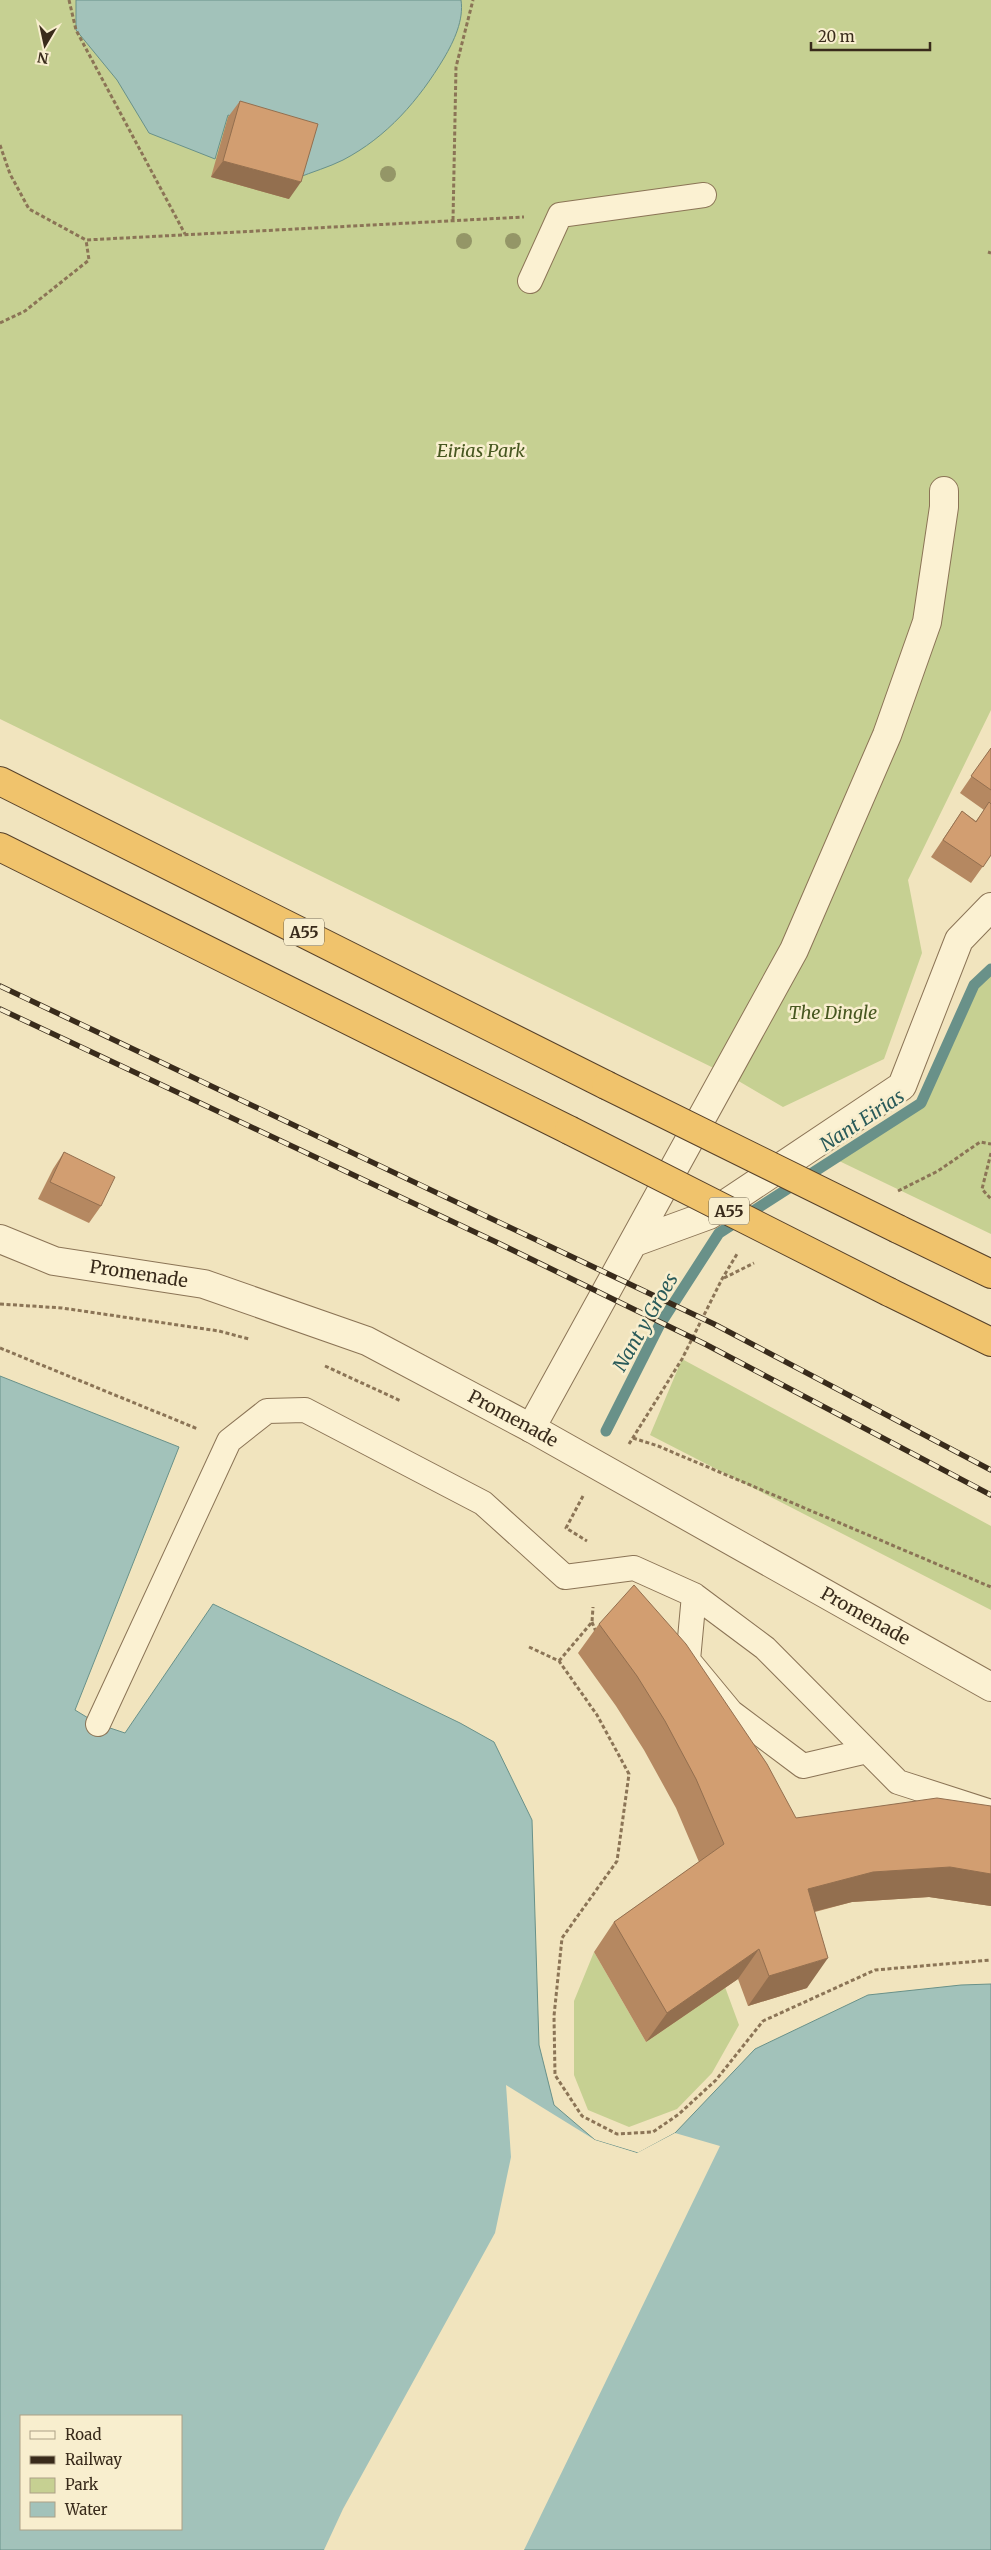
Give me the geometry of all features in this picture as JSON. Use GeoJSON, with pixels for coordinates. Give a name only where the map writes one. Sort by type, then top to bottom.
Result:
{"type":"FeatureCollection","features":[{"type":"Feature","properties":{"kind":"highway","name":"A55"},"geometry":{"type":"LineString","coordinates":[[0,781],[606,1085],[991,1274]]}},
{"type":"Feature","properties":{"kind":"highway","name":"A55"},"geometry":{"type":"LineString","coordinates":[[0,847],[991,1342]]}},
{"type":"Feature","properties":{"kind":"street"},"geometry":{"type":"LineString","coordinates":[[531,1428],[794,950],[887,735],[926,622],[944,507],[944,491]]}},
{"type":"Feature","properties":{"kind":"street"},"geometry":{"type":"LineString","coordinates":[[635,1242],[709,1215],[902,1086],[958,940],[991,907]]}},
{"type":"Feature","properties":{"kind":"street","name":"Promenade"},"geometry":{"type":"LineString","coordinates":[[0,1239],[54,1260],[204,1284],[367,1341],[531,1428],[611,1475],[991,1687]]}},
{"type":"Feature","properties":{"kind":"lane"},"geometry":{"type":"LineString","coordinates":[[530,281],[560,215],[704,195]]}},
{"type":"Feature","properties":{"kind":"lane"},"geometry":{"type":"LineString","coordinates":[[98,1724],[229,1441],[267,1411],[305,1410],[482,1503],[565,1576],[634,1568],[694,1595],[765,1648],[898,1782],[991,1812]]}},
{"type":"Feature","properties":{"kind":"lane"},"geometry":{"type":"LineString","coordinates":[[694,1595],[688,1660],[731,1712],[803,1766],[867,1751]]}},
{"type":"Feature","properties":{"kind":"path"},"geometry":{"type":"LineString","coordinates":[[69,0],[76,30],[185,234]]}},
{"type":"Feature","properties":{"kind":"path"},"geometry":{"type":"LineString","coordinates":[[453,220],[456,67],[473,0]]}},
{"type":"Feature","properties":{"kind":"path"},"geometry":{"type":"LineString","coordinates":[[0,145],[10,174],[29,209],[86,240],[560,215]]}},
{"type":"Feature","properties":{"kind":"path"},"geometry":{"type":"LineString","coordinates":[[0,322],[25,311],[89,260],[86,240]]}},
{"type":"Feature","properties":{"kind":"path"},"geometry":{"type":"LineString","coordinates":[[991,1153],[982,1188],[991,1199]]}},
{"type":"Feature","properties":{"kind":"path"},"geometry":{"type":"LineString","coordinates":[[575,1491],[595,1503],[682,1359],[722,1279]]}},
{"type":"Feature","properties":{"kind":"path"},"geometry":{"type":"LineString","coordinates":[[0,1304],[62,1308],[199,1328],[253,1340]]}},
{"type":"Feature","properties":{"kind":"path"},"geometry":{"type":"LineString","coordinates":[[0,1348],[229,1441]]}},
{"type":"Feature","properties":{"kind":"path"},"geometry":{"type":"LineString","coordinates":[[321,1364],[405,1403]]}},
{"type":"Feature","properties":{"kind":"path"},"geometry":{"type":"LineString","coordinates":[[633,1438],[658,1446],[991,1587]]}},
{"type":"Feature","properties":{"kind":"path"},"geometry":{"type":"LineString","coordinates":[[566,1528],[583,1496]]}},
{"type":"Feature","properties":{"kind":"path"},"geometry":{"type":"LineString","coordinates":[[592,1622],[596,1633]]}},
{"type":"Feature","properties":{"kind":"path"},"geometry":{"type":"LineString","coordinates":[[529,1647],[559,1661],[597,1715],[629,1774],[617,1861],[562,1938],[554,2016],[555,2075],[582,2116],[617,2134],[653,2132],[680,2114],[716,2080],[763,2021],[875,1970],[991,1960]]}},
{"type":"Feature","properties":{"kind":"green space","name":"Eirias Park"},"geometry":{"type":"Polygon","coordinates":[[[0,0],[991,0],[991,710],[908,880],[922,953],[884,1059],[783,1107],[730,1076],[0,719],[0,0]]]}},
{"type":"Feature","properties":{"kind":"green space"},"geometry":{"type":"Polygon","coordinates":[[[991,969],[991,1234],[835,1159],[921,1103],[974,985],[991,969]]]}},
{"type":"Feature","properties":{"kind":"green space"},"geometry":{"type":"Polygon","coordinates":[[[682,1359],[991,1526],[991,1610],[650,1435],[682,1359]]]}},
{"type":"Feature","properties":{"kind":"green space"},"geometry":{"type":"Polygon","coordinates":[[[594,1952],[646,2042],[725,1987],[739,2025],[712,2073],[677,2109],[629,2127],[588,2110],[574,2075],[574,2001],[594,1952]]]}},
{"type":"Feature","properties":{"kind":"water"},"geometry":{"type":"Polygon","coordinates":[[[76,0],[461,0],[462,8],[460,23],[448,51],[424,88],[401,116],[388,129],[359,151],[338,163],[297,178],[307,140],[228,115],[215,159],[149,133],[117,80],[76,30],[76,0]]]}},
{"type":"Feature","properties":{"kind":"water"},"geometry":{"type":"Polygon","coordinates":[[[0,1376],[179,1447],[75,1710],[98,1724],[125,1733],[213,1604],[460,1723],[494,1742],[532,1820],[539,2045],[554,2105],[595,2140],[638,2153],[675,2133],[755,2049],[868,1995],[961,1985],[991,1984],[991,2550],[0,2550],[0,1376]]]}},
{"type":"Feature","properties":{"kind":"pier"},"geometry":{"type":"Polygon","coordinates":[[[506,2085],[595,2140],[637,2153],[675,2133],[720,2146],[524,2550],[324,2550],[343,2509],[495,2233],[511,2157],[506,2085]]]}},
{"type":"Feature","properties":{"kind":"building"},"geometry":{"type":"Polygon","coordinates":[[[240,101],[318,124],[301,182],[223,161],[240,101]]]}},
{"type":"Feature","properties":{"kind":"building"},"geometry":{"type":"Polygon","coordinates":[[[991,748],[991,790],[971,776],[991,748]]]}},
{"type":"Feature","properties":{"kind":"building"},"geometry":{"type":"Polygon","coordinates":[[[989,802],[991,804],[991,855],[983,867],[943,840],[962,811],[976,822],[989,802]]]}},
{"type":"Feature","properties":{"kind":"building"},"geometry":{"type":"Polygon","coordinates":[[[64,1152],[115,1177],[101,1206],[50,1182],[64,1152]]]}},
{"type":"Feature","properties":{"kind":"building"},"geometry":{"type":"Polygon","coordinates":[[[634,1585],[686,1644],[767,1764],[796,1818],[937,1798],[991,1806],[991,1874],[950,1867],[873,1872],[808,1889],[828,1958],[769,1976],[759,1949],[667,2013],[614,1922],[724,1844],[696,1779],[665,1721],[637,1676],[599,1624],[634,1585]]]}},
{"type":"Feature","properties":{"kind":"waterway","name":"Nant Eirias"},"geometry":{"type":"LineString","coordinates":[[606,1431],[659,1326],[719,1233],[921,1103],[974,985],[991,969]]}},
{"type":"Feature","properties":{"kind":"railway"},"geometry":{"type":"LineString","coordinates":[[0,986],[714,1324],[991,1470]]}},
{"type":"Feature","properties":{"kind":"railway"},"geometry":{"type":"LineString","coordinates":[[0,1009],[496,1242],[705,1344],[991,1495]]}},
{"type":"Feature","properties":{"kind":"park label","name":"The Dingle"},"geometry":{"type":"Point","coordinates":[833,1013]}},
{"type":"Feature","properties":{"kind":"water label","name":"Nant y Groes"},"geometry":{"type":"Point","coordinates":[645,1322]}}]}
